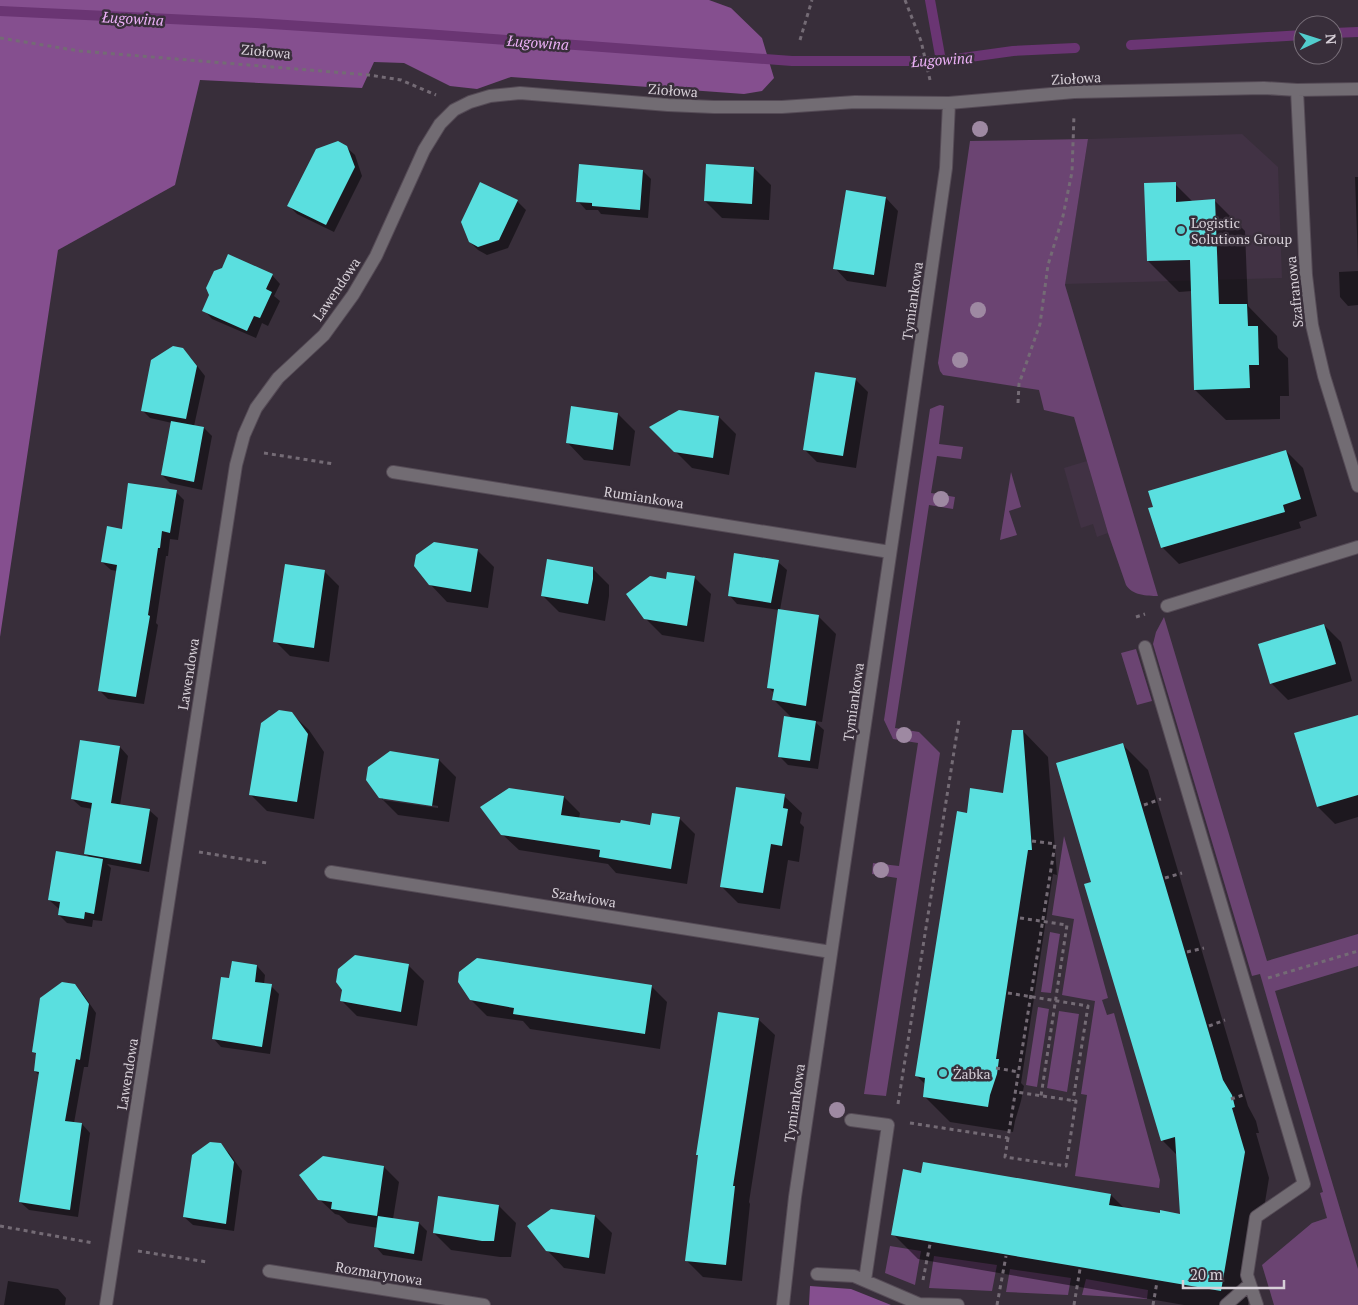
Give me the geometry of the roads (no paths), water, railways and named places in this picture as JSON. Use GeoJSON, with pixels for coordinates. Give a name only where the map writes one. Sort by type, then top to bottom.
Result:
{"type":"FeatureCollection","features":[{"type":"Feature","properties":{"kind":"street","name":"Ziołowa"},"geometry":{"type":"LineString","coordinates":[[454,110],[470,102],[490,96],[520,93],[714,108],[782,107],[855,102],[949,103],[1074,92],[1264,88],[1297,90],[1358,89]]}},
{"type":"Feature","properties":{"kind":"street","name":"Szafranowa"},"geometry":{"type":"LineString","coordinates":[[1297,90],[1306,275],[1312,325],[1324,376],[1358,486]]}},
{"type":"Feature","properties":{"kind":"street","name":"Tymiankowa"},"geometry":{"type":"LineString","coordinates":[[784,1305],[795,1197],[946,168],[949,103]]}},
{"type":"Feature","properties":{"kind":"street","name":"Lawendowa"},"geometry":{"type":"LineString","coordinates":[[106,1305],[236,465],[244,435],[256,408],[278,378],[324,335],[353,295],[376,256],[424,150],[440,124],[454,110]]}},
{"type":"Feature","properties":{"kind":"street","name":"Rumiankowa"},"geometry":{"type":"LineString","coordinates":[[394,472],[890,552]]}},
{"type":"Feature","properties":{"kind":"street"},"geometry":{"type":"LineString","coordinates":[[1167,606],[1358,548]]}},
{"type":"Feature","properties":{"kind":"street"},"geometry":{"type":"LineString","coordinates":[[1145,647],[1304,1184],[1256,1216],[1247,1275],[1257,1305]]}},
{"type":"Feature","properties":{"kind":"street","name":"Szałwiowa"},"geometry":{"type":"LineString","coordinates":[[331,872],[831,952]]}},
{"type":"Feature","properties":{"kind":"street"},"geometry":{"type":"LineString","coordinates":[[851,1120],[888,1125],[865,1280]]}},
{"type":"Feature","properties":{"kind":"street","name":"Rozmarynowa"},"geometry":{"type":"LineString","coordinates":[[269,1271],[484,1305]]}},
{"type":"Feature","properties":{"kind":"street"},"geometry":{"type":"LineString","coordinates":[[817,1274],[854,1276],[919,1304],[958,1305]]}},
{"type":"Feature","properties":{"kind":"street"},"geometry":{"type":"LineString","coordinates":[[1226,1305],[1250,1284]]}},
{"type":"Feature","properties":{"kind":"waterway"},"geometry":{"type":"LineString","coordinates":[[930,0],[941,61]]}},
{"type":"Feature","properties":{"kind":"waterway","name":"Ługowina"},"geometry":{"type":"LineString","coordinates":[[0,11],[256,23],[792,61],[941,61],[1013,51],[1075,48]]}},
{"type":"Feature","properties":{"kind":"waterway","name":"Ługowina"},"geometry":{"type":"LineString","coordinates":[[1343,33],[1358,32]]}},
{"type":"Feature","properties":{"kind":"waterway","name":"Ługowina"},"geometry":{"type":"LineString","coordinates":[[1131,45],[1293,36]]}},
{"type":"Feature","properties":{"kind":"place","name":"Logistic Solutions Group"},"geometry":{"type":"Point","coordinates":[1181,230]}},
{"type":"Feature","properties":{"kind":"place","name":"Żabka"},"geometry":{"type":"Point","coordinates":[943,1073]}}]}
